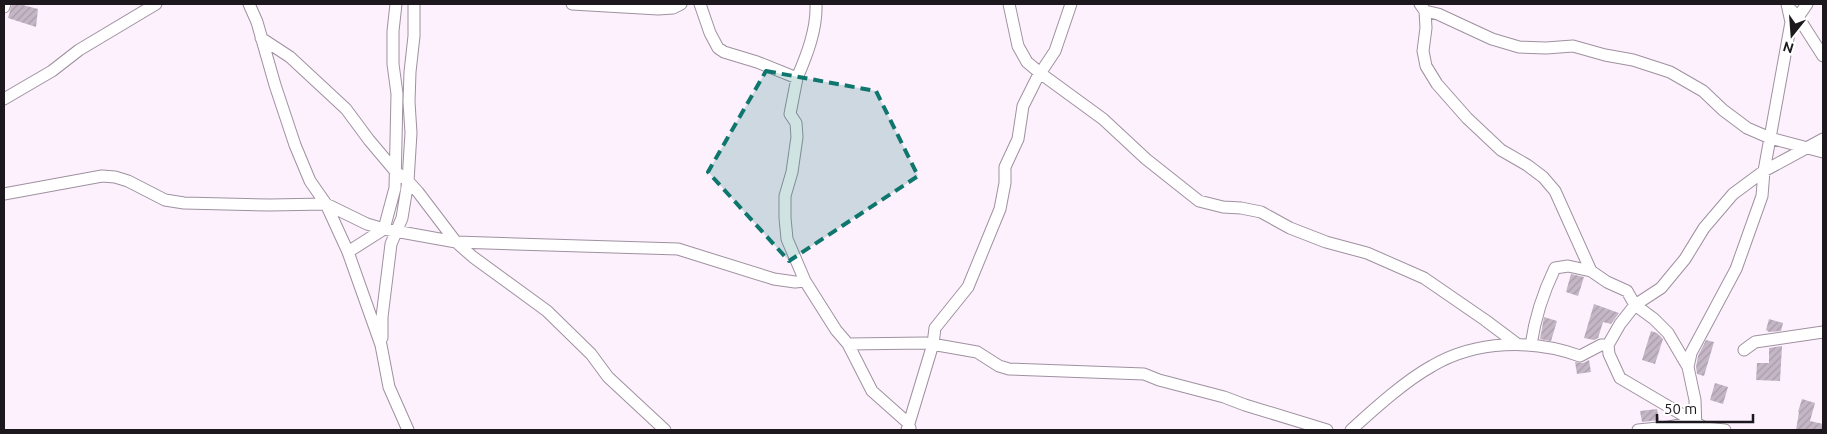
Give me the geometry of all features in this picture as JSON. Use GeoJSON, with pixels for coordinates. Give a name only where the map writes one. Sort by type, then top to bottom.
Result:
{"type":"FeatureCollection","features":[{"type":"Feature","properties":{"kind":"street"},"geometry":{"type":"LineString","coordinates":[[4,99],[52,71],[80,50],[156,4]]}},
{"type":"Feature","properties":{"kind":"street"},"geometry":{"type":"LineString","coordinates":[[249,4],[295,145],[310,181],[326,204],[348,252],[381,345],[389,387],[408,430]]}},
{"type":"Feature","properties":{"kind":"street"},"geometry":{"type":"LineString","coordinates":[[348,252],[384,229],[395,188],[397,94],[393,64],[393,31],[396,4]]}},
{"type":"Feature","properties":{"kind":"street"},"geometry":{"type":"LineString","coordinates":[[381,345],[382,317],[391,244],[402,218],[408,181],[411,133],[410,72],[414,36],[414,4]]}},
{"type":"Feature","properties":{"kind":"street"},"geometry":{"type":"LineString","coordinates":[[572,4],[658,9],[673,8],[681,4]]}},
{"type":"Feature","properties":{"kind":"street"},"geometry":{"type":"LineString","coordinates":[[700,4],[710,33],[718,48],[724,52],[757,62],[797,78]]}},
{"type":"Feature","properties":{"kind":"street"},"geometry":{"type":"LineString","coordinates":[[816,4],[817,11],[810,46],[797,78],[790,114],[796,123],[797,137],[793,167],[785,196],[787,239],[805,281],[836,330],[848,344],[872,391],[909,428],[933,344],[935,328],[968,287],[1000,209],[1005,183],[1005,167],[1018,139],[1023,106],[1040,73],[1055,51],[1071,4]]}},
{"type":"Feature","properties":{"kind":"street"},"geometry":{"type":"LineString","coordinates":[[1009,4],[1018,46],[1027,62],[1103,119],[1146,159],[1199,201],[1223,208],[1241,208],[1260,212],[1290,228],[1326,242],[1367,253],[1424,278],[1486,320],[1517,344]]}},
{"type":"Feature","properties":{"kind":"street"},"geometry":{"type":"LineString","coordinates":[[1798,17],[1807,4]]}},
{"type":"Feature","properties":{"kind":"street"},"geometry":{"type":"LineString","coordinates":[[1787,5],[1798,17],[1823,56]]}},
{"type":"Feature","properties":{"kind":"street"},"geometry":{"type":"LineString","coordinates":[[1688,367],[1691,353],[1736,269],[1762,196],[1764,171],[1791,22],[1787,5]]}},
{"type":"Feature","properties":{"kind":"street"},"geometry":{"type":"LineString","coordinates":[[1423,7],[1492,39],[1519,47],[1573,46],[1633,60],[1670,72],[1703,91],[1723,110],[1747,128],[1770,138],[1823,152]]}},
{"type":"Feature","properties":{"kind":"street"},"geometry":{"type":"LineString","coordinates":[[1423,7],[1426,28],[1423,51],[1426,66],[1437,84],[1501,150],[1527,165],[1555,191],[1591,271]]}},
{"type":"Feature","properties":{"kind":"street"},"geometry":{"type":"LineString","coordinates":[[261,38],[290,57],[346,109],[369,140],[396,172],[408,181],[456,242],[472,257],[547,311],[592,354],[608,377],[665,430]]}},
{"type":"Feature","properties":{"kind":"street"},"geometry":{"type":"LineString","coordinates":[[1695,426],[1620,378],[1609,354],[1608,345],[1620,324],[1635,305],[1661,288],[1685,258],[1704,228],[1733,194],[1764,171],[1823,139]]}},
{"type":"Feature","properties":{"kind":"street"},"geometry":{"type":"LineString","coordinates":[[4,194],[102,176],[115,177],[128,181],[165,200],[184,203],[326,204],[367,224],[384,229],[456,242],[678,249],[774,279],[795,282],[805,281]]}},
{"type":"Feature","properties":{"kind":"street"},"geometry":{"type":"LineString","coordinates":[[1531,345],[1542,297],[1555,268],[1568,266],[1591,271],[1607,282],[1627,291],[1635,305],[1668,332],[1688,367],[1695,400],[1695,426]]}},
{"type":"Feature","properties":{"kind":"street"},"geometry":{"type":"LineString","coordinates":[[1744,350],[1754,342],[1823,332]]}},
{"type":"Feature","properties":{"kind":"street"},"geometry":{"type":"LineString","coordinates":[[848,344],[933,344],[977,352],[999,366],[1008,369],[1144,374],[1327,430]]}},
{"type":"Feature","properties":{"kind":"street"},"geometry":{"type":"LineString","coordinates":[[1351,430],[1431,366],[1453,355],[1484,348],[1517,344],[1552,347],[1580,356],[1601,345],[1608,345]]}},
{"type":"Feature","properties":{"kind":"street"},"geometry":{"type":"LineString","coordinates":[[1638,430],[1695,426],[1725,430]]}},
{"type":"Feature","properties":{"kind":"highlighted area"},"geometry":{"type":"Polygon","coordinates":[[[766,71],[876,91],[918,176],[789,261],[708,172],[766,71]]]}},
{"type":"Feature","properties":{"kind":"building"},"geometry":{"type":"Polygon","coordinates":[[[12,4],[38,9],[36,27],[8,18],[12,4]]]}},
{"type":"Feature","properties":{"kind":"building"},"geometry":{"type":"Polygon","coordinates":[[[1571,274],[1584,277],[1578,296],[1566,292],[1571,274]]]}},
{"type":"Feature","properties":{"kind":"building"},"geometry":{"type":"Polygon","coordinates":[[[1594,304],[1619,313],[1611,324],[1603,322],[1598,338],[1594,340],[1584,338],[1594,304]]]}},
{"type":"Feature","properties":{"kind":"building"},"geometry":{"type":"Polygon","coordinates":[[[1544,317],[1557,321],[1551,341],[1540,339],[1544,317]]]}},
{"type":"Feature","properties":{"kind":"building"},"geometry":{"type":"Polygon","coordinates":[[[1769,319],[1783,323],[1781,331],[1769,332],[1766,330],[1769,319]]]}},
{"type":"Feature","properties":{"kind":"building"},"geometry":{"type":"Polygon","coordinates":[[[1651,331],[1657,333],[1663,339],[1655,364],[1642,360],[1651,331]]]}},
{"type":"Feature","properties":{"kind":"building"},"geometry":{"type":"Polygon","coordinates":[[[1706,340],[1714,342],[1704,376],[1697,374],[1696,367],[1698,356],[1706,340]]]}},
{"type":"Feature","properties":{"kind":"building"},"geometry":{"type":"Polygon","coordinates":[[[1782,346],[1780,381],[1756,380],[1757,363],[1769,363],[1769,348],[1782,346]]]}},
{"type":"Feature","properties":{"kind":"building"},"geometry":{"type":"Polygon","coordinates":[[[1589,360],[1591,372],[1577,374],[1575,362],[1583,363],[1589,360]]]}},
{"type":"Feature","properties":{"kind":"building"},"geometry":{"type":"Polygon","coordinates":[[[1715,383],[1728,387],[1723,404],[1710,400],[1715,383]]]}},
{"type":"Feature","properties":{"kind":"building"},"geometry":{"type":"Polygon","coordinates":[[[1802,399],[1815,403],[1810,421],[1823,424],[1823,430],[1796,430],[1802,399]]]}},
{"type":"Feature","properties":{"kind":"building"},"geometry":{"type":"Polygon","coordinates":[[[1657,409],[1659,420],[1642,422],[1640,411],[1657,409]]]}}]}
